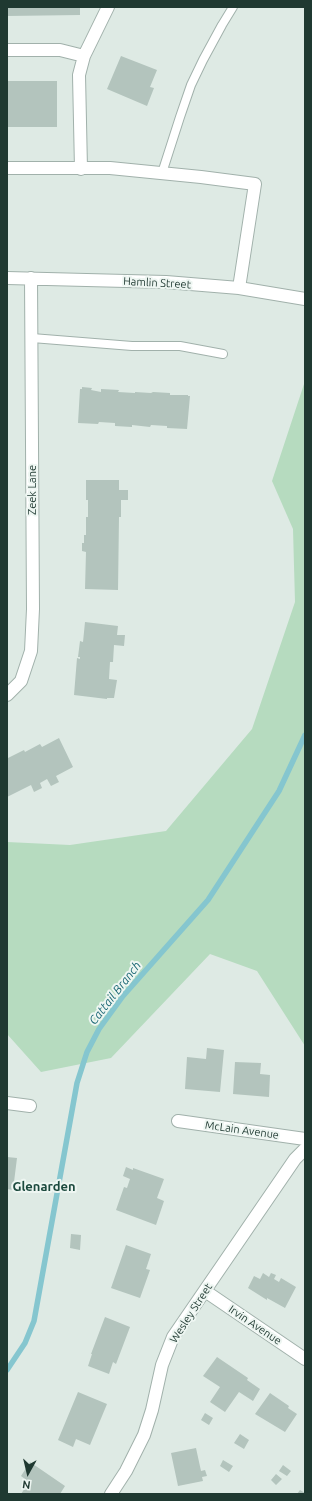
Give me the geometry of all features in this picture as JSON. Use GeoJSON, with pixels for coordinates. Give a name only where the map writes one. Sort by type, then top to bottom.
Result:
{"type":"FeatureCollection","features":[{"type":"Feature","properties":{"kind":"street"},"geometry":{"type":"LineString","coordinates":[[81,169],[80,75],[84,56],[108,7]]}},
{"type":"Feature","properties":{"kind":"street"},"geometry":{"type":"LineString","coordinates":[[7,50],[60,50],[84,56]]}},
{"type":"Feature","properties":{"kind":"street"},"geometry":{"type":"LineString","coordinates":[[7,168],[110,168],[255,184],[239,288]]}},
{"type":"Feature","properties":{"kind":"street","name":"Hamlin Street"},"geometry":{"type":"LineString","coordinates":[[7,278],[166,282],[239,288],[305,299]]}},
{"type":"Feature","properties":{"kind":"street","name":"Zeek Lane"},"geometry":{"type":"LineString","coordinates":[[7,695],[21,681],[30,651],[33,609],[31,278]]}},
{"type":"Feature","properties":{"kind":"street"},"geometry":{"type":"LineString","coordinates":[[7,1103],[30,1106]]}},
{"type":"Feature","properties":{"kind":"street","name":"McLain Avenue"},"geometry":{"type":"LineString","coordinates":[[178,1121],[305,1140]]}},
{"type":"Feature","properties":{"kind":"street","name":"Wesley Street"},"geometry":{"type":"LineString","coordinates":[[115,1493],[144,1435],[152,1410],[162,1365],[167,1350],[179,1328],[294,1159],[305,1149]]}},
{"type":"Feature","properties":{"kind":"street","name":"Irvin Avenue"},"geometry":{"type":"LineString","coordinates":[[205,1291],[305,1359]]}},
{"type":"Feature","properties":{"kind":"lane"},"geometry":{"type":"LineString","coordinates":[[162,173],[191,85],[203,60],[233,7]]}},
{"type":"Feature","properties":{"kind":"lane"},"geometry":{"type":"LineString","coordinates":[[32,338],[132,346],[180,346],[223,354]]}},
{"type":"Feature","properties":{"kind":"green space"},"geometry":{"type":"Polygon","coordinates":[[[305,381],[305,1046],[257,971],[210,954],[111,1058],[41,1072],[7,1034],[7,842],[70,845],[166,831],[252,729],[295,602],[293,529],[272,481],[305,381]]]}},
{"type":"Feature","properties":{"kind":"building"},"geometry":{"type":"Polygon","coordinates":[[[7,7],[80,7],[80,15],[7,16],[7,7]]]}},
{"type":"Feature","properties":{"kind":"building"},"geometry":{"type":"Polygon","coordinates":[[[121,56],[157,70],[150,87],[154,88],[147,106],[107,89],[121,56]]]}},
{"type":"Feature","properties":{"kind":"building"},"geometry":{"type":"Polygon","coordinates":[[[7,81],[57,81],[57,127],[7,127],[7,81]]]}},
{"type":"Feature","properties":{"kind":"building"},"geometry":{"type":"Polygon","coordinates":[[[82,387],[92,388],[91,390],[101,392],[101,389],[119,390],[118,392],[153,392],[170,393],[170,395],[188,395],[190,396],[187,429],[167,428],[167,426],[151,425],[150,427],[132,425],[132,427],[115,426],[115,423],[99,422],[98,424],[78,423],[80,389],[82,389],[82,387]]]}},
{"type":"Feature","properties":{"kind":"building"},"geometry":{"type":"Polygon","coordinates":[[[86,480],[119,480],[119,490],[128,490],[128,500],[121,500],[121,517],[119,517],[118,590],[85,589],[86,552],[82,551],[82,543],[84,543],[84,535],[86,535],[86,517],[88,517],[86,480]]]}},
{"type":"Feature","properties":{"kind":"building"},"geometry":{"type":"Polygon","coordinates":[[[85,622],[118,626],[117,635],[125,635],[124,646],[114,645],[113,662],[110,662],[109,679],[117,680],[114,698],[107,699],[74,695],[77,658],[80,659],[80,657],[78,657],[80,641],[83,642],[85,622]]]}},
{"type":"Feature","properties":{"kind":"building"},"geometry":{"type":"Polygon","coordinates":[[[59,738],[73,767],[56,776],[59,782],[51,786],[47,779],[40,783],[42,788],[34,792],[31,785],[7,797],[8,758],[24,750],[25,752],[40,744],[42,747],[59,738]]]}},
{"type":"Feature","properties":{"kind":"building"},"geometry":{"type":"Polygon","coordinates":[[[207,1048],[224,1050],[220,1092],[185,1089],[187,1057],[206,1059],[207,1048]]]}},
{"type":"Feature","properties":{"kind":"building"},"geometry":{"type":"Polygon","coordinates":[[[235,1062],[261,1063],[260,1074],[270,1075],[269,1097],[233,1094],[235,1062]]]}},
{"type":"Feature","properties":{"kind":"building"},"geometry":{"type":"Polygon","coordinates":[[[7,1157],[17,1158],[13,1190],[7,1189],[7,1157]]]}},
{"type":"Feature","properties":{"kind":"building"},"geometry":{"type":"Polygon","coordinates":[[[126,1167],[164,1179],[157,1198],[164,1201],[156,1225],[116,1210],[124,1187],[127,1188],[130,1179],[123,1176],[126,1167]]]}},
{"type":"Feature","properties":{"kind":"building"},"geometry":{"type":"Polygon","coordinates":[[[71,1234],[81,1235],[80,1250],[70,1248],[71,1234]]]}},
{"type":"Feature","properties":{"kind":"building"},"geometry":{"type":"Polygon","coordinates":[[[126,1245],[151,1254],[146,1269],[150,1270],[140,1298],[111,1288],[126,1245]]]}},
{"type":"Feature","properties":{"kind":"building"},"geometry":{"type":"Polygon","coordinates":[[[263,1273],[269,1277],[271,1273],[276,1275],[274,1279],[279,1282],[281,1278],[296,1287],[285,1308],[267,1298],[267,1300],[248,1288],[254,1276],[260,1279],[263,1273]]]}},
{"type":"Feature","properties":{"kind":"building"},"geometry":{"type":"Polygon","coordinates":[[[105,1317],[130,1327],[116,1364],[113,1362],[109,1374],[88,1366],[105,1317]]]}},
{"type":"Feature","properties":{"kind":"building"},"geometry":{"type":"Polygon","coordinates":[[[217,1357],[248,1378],[247,1380],[260,1389],[253,1401],[239,1392],[225,1412],[210,1402],[220,1387],[203,1376],[217,1357]]]}},
{"type":"Feature","properties":{"kind":"building"},"geometry":{"type":"Polygon","coordinates":[[[78,1392],[107,1404],[90,1445],[76,1439],[73,1447],[58,1440],[78,1392]]]}},
{"type":"Feature","properties":{"kind":"building"},"geometry":{"type":"Polygon","coordinates":[[[270,1393],[289,1406],[288,1408],[297,1414],[285,1432],[255,1414],[270,1393]]]}},
{"type":"Feature","properties":{"kind":"building"},"geometry":{"type":"Polygon","coordinates":[[[205,1413],[213,1418],[209,1425],[201,1420],[205,1413]]]}},
{"type":"Feature","properties":{"kind":"building"},"geometry":{"type":"Polygon","coordinates":[[[240,1434],[249,1440],[244,1449],[234,1443],[240,1434]]]}},
{"type":"Feature","properties":{"kind":"building"},"geometry":{"type":"Polygon","coordinates":[[[196,1448],[201,1471],[205,1470],[207,1476],[202,1477],[203,1481],[178,1486],[171,1453],[196,1448]]]}},
{"type":"Feature","properties":{"kind":"building"},"geometry":{"type":"Polygon","coordinates":[[[223,1460],[233,1466],[229,1472],[220,1466],[223,1460]]]}},
{"type":"Feature","properties":{"kind":"building"},"geometry":{"type":"Polygon","coordinates":[[[30,1462],[65,1486],[60,1494],[21,1494],[29,1482],[21,1476],[30,1462]]]}},
{"type":"Feature","properties":{"kind":"building"},"geometry":{"type":"Polygon","coordinates":[[[283,1465],[291,1471],[287,1476],[279,1471],[283,1465]]]}},
{"type":"Feature","properties":{"kind":"building"},"geometry":{"type":"Polygon","coordinates":[[[276,1474],[282,1479],[276,1485],[271,1480],[276,1474]]]}},
{"type":"Feature","properties":{"kind":"building"},"geometry":{"type":"Polygon","coordinates":[[[300,1490],[305,1493],[305,1494],[297,1494],[300,1490]]]}},
{"type":"Feature","properties":{"kind":"waterway","name":"Cattail Branch"},"geometry":{"type":"LineString","coordinates":[[7,1370],[25,1343],[34,1321],[77,1083],[87,1052],[99,1029],[123,996],[208,900],[279,791],[305,735]]}},
{"type":"Feature","properties":{"kind":"district","name":"Glenarden"},"geometry":{"type":"Point","coordinates":[44,1187]}}]}
